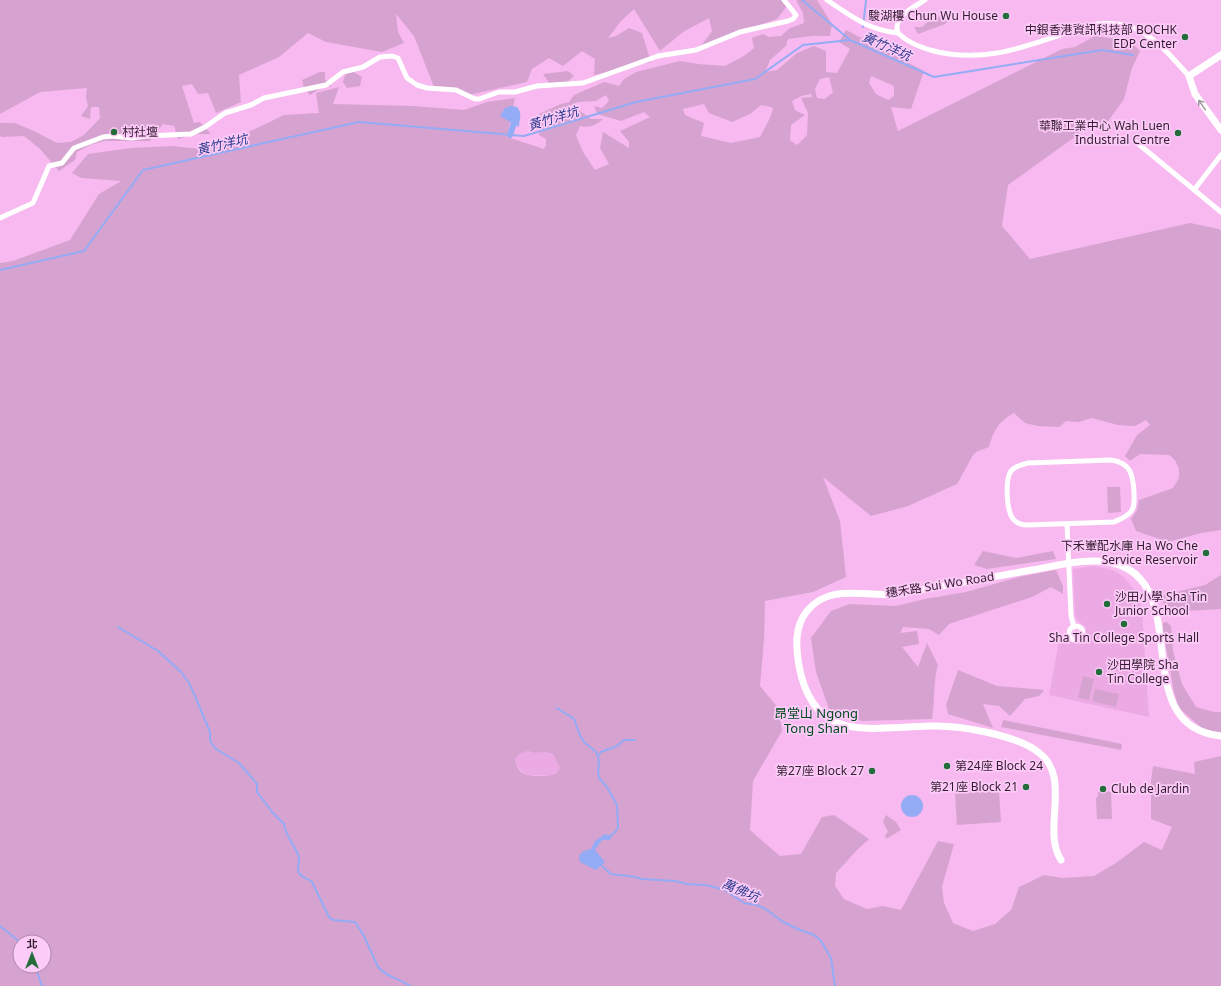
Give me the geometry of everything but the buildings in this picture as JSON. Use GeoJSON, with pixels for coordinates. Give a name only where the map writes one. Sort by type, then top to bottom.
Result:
{"type":"FeatureCollection","features":[{"type":"Feature","properties":{"kind":"street"},"geometry":{"type":"LineString","coordinates":[[0,218],[33,203],[49,166],[62,163],[72,150],[78,146],[109,136],[132,138],[191,134],[199,131],[228,112],[252,105],[270,96],[326,85],[343,72],[360,68],[380,57],[392,56],[398,58],[407,78],[417,85],[427,88],[456,90],[474,99],[479,99],[499,92],[515,92],[537,86],[582,83],[658,56],[696,50],[740,32],[788,21],[793,19],[796,15],[784,0]]}},
{"type":"Feature","properties":{"kind":"street"},"geometry":{"type":"LineString","coordinates":[[827,0],[859,22],[878,30],[898,33]]}},
{"type":"Feature","properties":{"kind":"street"},"geometry":{"type":"LineString","coordinates":[[925,0],[899,19],[896,29],[898,33],[905,40],[936,51],[958,55],[994,54],[1016,49],[1100,23],[1114,23],[1132,27],[1148,35],[1161,46],[1189,76],[1195,94],[1221,130]]}},
{"type":"Feature","properties":{"kind":"street"},"geometry":{"type":"LineString","coordinates":[[1189,76],[1221,55]]}},
{"type":"Feature","properties":{"kind":"street"},"geometry":{"type":"LineString","coordinates":[[1136,142],[1221,212]]}},
{"type":"Feature","properties":{"kind":"street"},"geometry":{"type":"LineString","coordinates":[[1194,190],[1221,155]]}},
{"type":"Feature","properties":{"kind":"street"},"geometry":{"type":"LineString","coordinates":[[1111,460],[1118,461],[1128,468],[1133,479],[1135,503],[1129,514],[1114,522],[1067,524],[1020,525],[1014,520],[1008,509],[1008,478],[1016,467],[1028,463],[1111,460]]}},
{"type":"Feature","properties":{"kind":"street"},"geometry":{"type":"LineString","coordinates":[[1067,524],[1071,616],[1074,627]]}},
{"type":"Feature","properties":{"kind":"street","name":"穗禾路 Sui Wo Road"},"geometry":{"type":"LineString","coordinates":[[1061,860],[1055,848],[1055,779],[1049,764],[1039,752],[1026,744],[971,729],[932,726],[861,728],[845,726],[822,714],[810,699],[800,671],[796,641],[800,622],[806,611],[816,602],[833,594],[846,592],[876,595],[895,594],[1068,564],[1098,561],[1112,563],[1124,567],[1133,573],[1141,580],[1151,596],[1156,610],[1166,683],[1174,705],[1181,716],[1194,727],[1208,734],[1221,736]]}},
{"type":"Feature","properties":{"kind":"shaded area"},"geometry":{"type":"Polygon","coordinates":[[[0,0],[784,0],[787,6],[777,19],[701,46],[712,31],[709,18],[683,32],[660,51],[634,9],[621,21],[608,38],[616,36],[629,28],[642,33],[651,62],[594,75],[595,59],[582,51],[563,66],[549,58],[532,69],[527,82],[469,95],[434,87],[414,36],[396,14],[398,32],[404,43],[382,52],[326,42],[308,33],[279,57],[239,75],[241,102],[216,113],[208,93],[198,94],[192,84],[182,86],[194,123],[200,122],[211,134],[194,134],[178,139],[174,126],[163,124],[150,141],[104,141],[90,145],[77,152],[75,160],[59,171],[40,149],[24,136],[0,136],[0,123],[15,123],[57,143],[71,142],[84,135],[100,118],[99,107],[91,107],[90,119],[81,116],[88,106],[86,98],[87,88],[40,92],[0,114],[0,0]]]}},
{"type":"Feature","properties":{"kind":"shaded area"},"geometry":{"type":"Polygon","coordinates":[[[796,0],[817,0],[832,24],[830,36],[812,36],[788,39],[786,46],[770,60],[765,72],[777,70],[797,53],[814,46],[826,51],[826,72],[837,73],[850,49],[839,42],[846,30],[924,71],[911,109],[891,107],[898,131],[1062,49],[1075,47],[1095,36],[1130,41],[1140,51],[1132,68],[1124,99],[1104,127],[1097,121],[1008,185],[1002,226],[1030,259],[1190,223],[1219,229],[1221,231],[1221,530],[1201,533],[1168,542],[1136,531],[1131,519],[1137,510],[1139,500],[1173,488],[1179,478],[1179,469],[1175,460],[1169,455],[1140,454],[1130,461],[1125,456],[1137,435],[1150,425],[1146,420],[1135,426],[1118,425],[1092,418],[1079,422],[1066,421],[1059,427],[1037,426],[1025,423],[1014,413],[997,427],[989,447],[976,452],[973,455],[957,484],[908,506],[871,516],[823,477],[840,521],[846,577],[813,592],[765,601],[764,640],[760,686],[779,709],[782,731],[753,781],[750,830],[780,856],[801,854],[822,817],[834,815],[869,839],[836,873],[835,886],[844,899],[867,909],[883,906],[901,910],[938,841],[954,844],[942,887],[944,903],[953,923],[973,931],[995,924],[1011,910],[1019,887],[1044,875],[1062,878],[1094,876],[1116,863],[1144,842],[1162,850],[1172,827],[1151,819],[1151,781],[1153,766],[1195,774],[1194,762],[1221,756],[1221,986],[0,986],[0,263],[13,261],[70,240],[99,194],[121,181],[81,178],[72,173],[88,154],[131,148],[172,146],[211,150],[284,115],[319,113],[316,93],[339,87],[333,104],[413,106],[464,110],[487,102],[515,98],[507,137],[544,149],[546,139],[539,135],[541,126],[539,114],[569,102],[574,95],[604,82],[619,86],[624,79],[636,72],[680,61],[725,66],[744,56],[754,48],[752,38],[763,34],[769,37],[781,36],[790,28],[804,23],[803,13],[796,0]],[[871,76],[869,83],[876,94],[888,100],[894,96],[894,87],[892,85],[871,76]],[[829,77],[820,79],[815,89],[817,98],[825,99],[833,92],[829,77]],[[811,94],[801,96],[792,101],[795,110],[805,115],[791,125],[790,140],[797,145],[807,135],[808,113],[801,98],[812,97],[811,94]],[[606,95],[596,101],[578,102],[553,115],[563,118],[573,111],[580,111],[591,119],[603,119],[593,126],[580,126],[576,135],[583,152],[595,170],[609,164],[600,148],[603,132],[629,148],[629,142],[620,131],[650,117],[644,112],[621,121],[597,114],[594,106],[602,108],[609,101],[606,95]],[[704,104],[683,109],[685,115],[704,123],[701,136],[731,143],[760,137],[773,109],[771,107],[761,105],[750,114],[732,122],[709,113],[704,104]],[[527,751],[518,755],[515,760],[520,771],[524,774],[538,776],[549,775],[556,773],[560,768],[553,754],[527,751]]]}},
{"type":"Feature","properties":{"kind":"shaded area"},"geometry":{"type":"Polygon","coordinates":[[[947,15],[954,17],[945,24],[918,34],[914,27],[922,27],[931,19],[947,15]]]}},
{"type":"Feature","properties":{"kind":"shaded area"},"geometry":{"type":"Polygon","coordinates":[[[347,68],[362,77],[360,86],[347,88],[343,82],[347,68]]]}},
{"type":"Feature","properties":{"kind":"shaded area"},"geometry":{"type":"Polygon","coordinates":[[[568,71],[574,76],[563,86],[551,86],[543,74],[568,71]]]}},
{"type":"Feature","properties":{"kind":"shaded area"},"geometry":{"type":"Polygon","coordinates":[[[320,72],[325,72],[325,79],[332,87],[326,85],[310,95],[304,88],[302,80],[320,72]]]}},
{"type":"Feature","properties":{"kind":"shaded area"},"geometry":{"type":"Polygon","coordinates":[[[1107,487],[1120,487],[1121,512],[1108,513],[1107,487]]]}},
{"type":"Feature","properties":{"kind":"shaded area"},"geometry":{"type":"Polygon","coordinates":[[[983,551],[1016,558],[1053,551],[1056,559],[987,569],[974,565],[983,551]]]}},
{"type":"Feature","properties":{"kind":"shaded area"},"geometry":{"type":"Polygon","coordinates":[[[1092,566],[1115,571],[1124,577],[1139,596],[1142,612],[1149,717],[1049,695],[1059,641],[1085,644],[1086,627],[1078,621],[1075,616],[1073,569],[1092,566]]]}},
{"type":"Feature","properties":{"kind":"shaded area"},"geometry":{"type":"Polygon","coordinates":[[[1056,570],[1063,586],[1063,594],[1051,587],[1032,597],[949,624],[939,635],[929,629],[903,627],[900,633],[917,631],[919,644],[902,647],[918,667],[927,643],[938,665],[935,678],[932,719],[862,721],[829,709],[816,672],[811,638],[831,611],[849,604],[896,606],[966,592],[1019,577],[1056,570]]]}},
{"type":"Feature","properties":{"kind":"shaded area"},"geometry":{"type":"Polygon","coordinates":[[[1221,575],[1221,609],[1167,612],[1160,596],[1205,585],[1221,575]]]}},
{"type":"Feature","properties":{"kind":"shaded area"},"geometry":{"type":"Polygon","coordinates":[[[1167,622],[1171,626],[1173,651],[1182,684],[1196,707],[1214,712],[1221,712],[1221,732],[1204,730],[1179,708],[1174,692],[1163,630],[1163,623],[1167,622]]]}},
{"type":"Feature","properties":{"kind":"shaded area"},"geometry":{"type":"Polygon","coordinates":[[[958,670],[997,686],[1044,690],[1039,696],[1025,699],[1010,716],[999,706],[983,704],[993,728],[948,714],[946,705],[958,670]]]}},
{"type":"Feature","properties":{"kind":"shaded area"},"geometry":{"type":"Polygon","coordinates":[[[1083,676],[1094,679],[1089,700],[1078,698],[1083,676]]]}},
{"type":"Feature","properties":{"kind":"shaded area"},"geometry":{"type":"Polygon","coordinates":[[[1095,689],[1119,694],[1116,707],[1092,701],[1095,689]]]}},
{"type":"Feature","properties":{"kind":"shaded area"},"geometry":{"type":"Polygon","coordinates":[[[1003,720],[1122,744],[1121,750],[1001,727],[1003,720]]]}},
{"type":"Feature","properties":{"kind":"shaded area"},"geometry":{"type":"Polygon","coordinates":[[[527,751],[553,754],[560,768],[559,770],[551,775],[525,774],[518,767],[515,760],[518,755],[527,751]]]}},
{"type":"Feature","properties":{"kind":"shaded area"},"geometry":{"type":"Polygon","coordinates":[[[999,791],[1001,822],[957,825],[955,793],[999,791]]]}},
{"type":"Feature","properties":{"kind":"shaded area"},"geometry":{"type":"Polygon","coordinates":[[[1098,792],[1111,792],[1112,819],[1097,819],[1096,799],[1098,792]]]}},
{"type":"Feature","properties":{"kind":"shaded area"},"geometry":{"type":"Polygon","coordinates":[[[886,815],[896,822],[901,830],[886,839],[885,835],[888,832],[883,822],[886,815]]]}},
{"type":"Feature","properties":{"kind":"water"},"geometry":{"type":"Polygon","coordinates":[[[511,106],[517,107],[520,112],[519,127],[500,116],[505,108],[511,106]]]}},
{"type":"Feature","properties":{"kind":"water"},"geometry":{"type":"Polygon","coordinates":[[[912,795],[916,796],[922,802],[922,810],[916,816],[912,817],[908,816],[902,810],[901,806],[902,802],[908,796],[912,795]]]}},
{"type":"Feature","properties":{"kind":"water"},"geometry":{"type":"Polygon","coordinates":[[[605,834],[612,836],[610,840],[602,840],[595,850],[605,862],[596,870],[580,862],[580,854],[591,849],[595,841],[605,834]]]}},
{"type":"Feature","properties":{"kind":"waterway"},"geometry":{"type":"LineString","coordinates":[[802,0],[849,39]]}},
{"type":"Feature","properties":{"kind":"waterway"},"geometry":{"type":"LineString","coordinates":[[863,27],[866,0]]}},
{"type":"Feature","properties":{"kind":"waterway","name":"黃竹洋坑"},"geometry":{"type":"LineString","coordinates":[[0,270],[84,251],[143,170],[359,122],[524,136],[636,102],[755,79],[803,45],[850,40],[934,77],[1102,50],[1133,55]]}},
{"type":"Feature","properties":{"kind":"waterway"},"geometry":{"type":"LineString","coordinates":[[510,135],[516,117]]}},
{"type":"Feature","properties":{"kind":"waterway"},"geometry":{"type":"LineString","coordinates":[[118,627],[158,651],[181,672],[189,683],[195,696],[210,732],[210,740],[212,744],[216,749],[239,763],[257,784],[257,792],[272,812],[284,824],[286,833],[296,849],[299,858],[299,873],[312,882],[329,917],[334,920],[355,922],[363,934],[378,967],[389,976],[410,986]]}},
{"type":"Feature","properties":{"kind":"waterway"},"geometry":{"type":"LineString","coordinates":[[557,708],[574,719],[584,742],[595,751],[598,756]]}},
{"type":"Feature","properties":{"kind":"waterway"},"geometry":{"type":"LineString","coordinates":[[609,837],[618,828],[617,805],[607,787],[599,778],[598,756],[601,752],[617,746],[624,740],[635,740]]}},
{"type":"Feature","properties":{"kind":"waterway","name":"萬佛坑"},"geometry":{"type":"LineString","coordinates":[[600,864],[611,874],[642,879],[706,885],[725,890],[744,903],[757,905],[767,910],[783,922],[814,935],[821,941],[831,958],[835,986]]}},
{"type":"Feature","properties":{"kind":"waterway"},"geometry":{"type":"LineString","coordinates":[[0,926],[12,936]]}},
{"type":"Feature","properties":{"kind":"waterway"},"geometry":{"type":"LineString","coordinates":[[38,974],[42,986]]}},
{"type":"Feature","properties":{"kind":"place","name":"駿湖樓 Chun Wu House"},"geometry":{"type":"Point","coordinates":[1006,16]}},
{"type":"Feature","properties":{"kind":"place","name":"中銀香港資訊科技部 BOCHK EDP Center"},"geometry":{"type":"Point","coordinates":[1185,37]}},
{"type":"Feature","properties":{"kind":"place","name":"村社壇"},"geometry":{"type":"Point","coordinates":[114,132]}},
{"type":"Feature","properties":{"kind":"place","name":"華聯工業中心 Wah Luen Industrial Centre"},"geometry":{"type":"Point","coordinates":[1178,133]}},
{"type":"Feature","properties":{"kind":"place","name":"下禾輋配水庫 Ha Wo Che Service Reservoir"},"geometry":{"type":"Point","coordinates":[1206,553]}},
{"type":"Feature","properties":{"kind":"place","name":"沙田小學 Sha Tin Junior School"},"geometry":{"type":"Point","coordinates":[1107,604]}},
{"type":"Feature","properties":{"kind":"place","name":"Sha Tin College Sports Hall"},"geometry":{"type":"Point","coordinates":[1124,624]}},
{"type":"Feature","properties":{"kind":"place","name":"沙田學院 Sha Tin College"},"geometry":{"type":"Point","coordinates":[1099,672]}},
{"type":"Feature","properties":{"kind":"place","name":"第24座 Block 24"},"geometry":{"type":"Point","coordinates":[947,766]}},
{"type":"Feature","properties":{"kind":"place","name":"第27座 Block 27"},"geometry":{"type":"Point","coordinates":[872,771]}},
{"type":"Feature","properties":{"kind":"place","name":"第21座 Block 21"},"geometry":{"type":"Point","coordinates":[1026,787]}},
{"type":"Feature","properties":{"kind":"place","name":"Club de Jardin"},"geometry":{"type":"Point","coordinates":[1103,789]}},
{"type":"Feature","properties":{"kind":"district","name":"昂堂山 Ngong Tong Shan"},"geometry":{"type":"Point","coordinates":[816,720]}}]}
